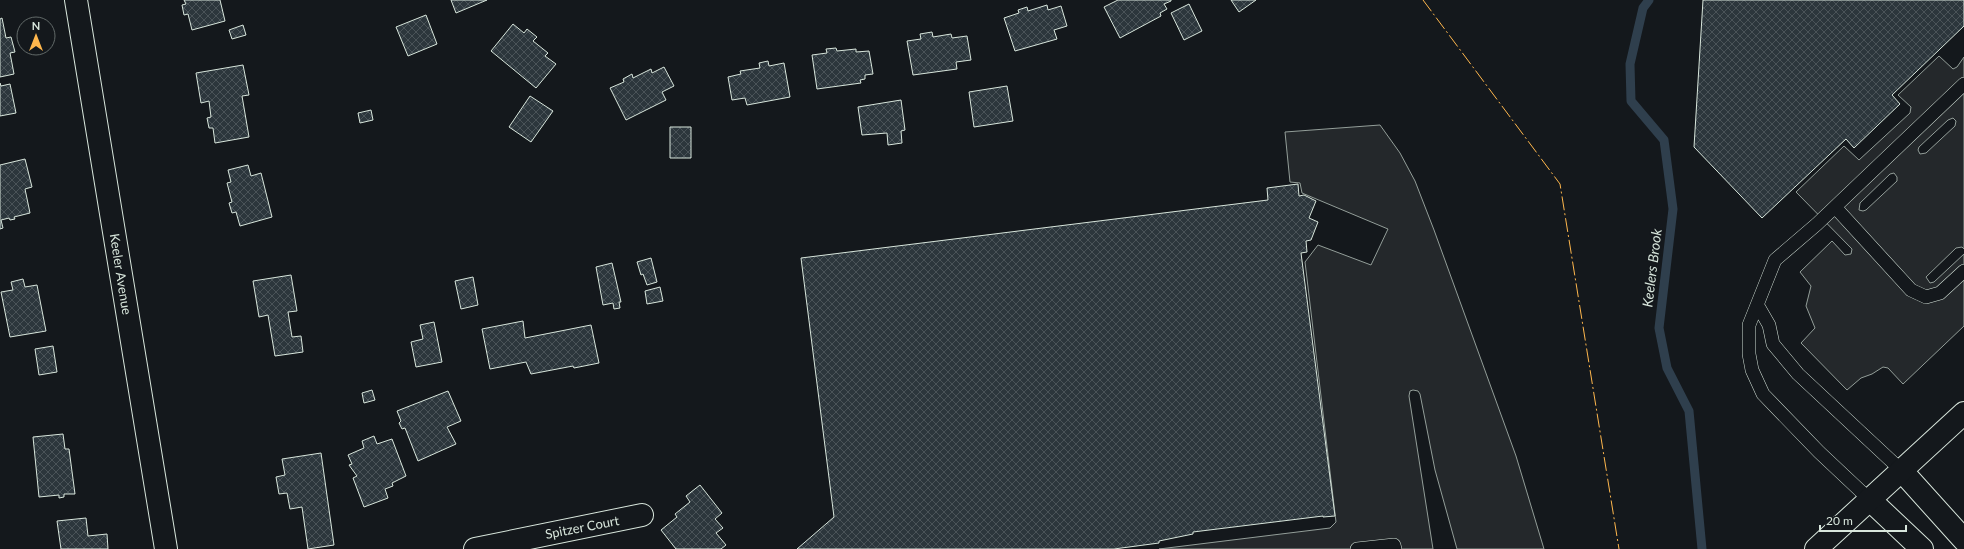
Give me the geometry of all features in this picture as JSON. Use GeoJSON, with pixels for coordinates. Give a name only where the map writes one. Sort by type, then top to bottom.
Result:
{"type":"FeatureCollection","features":[{"type":"Feature","properties":{"kind":"street","name":"Keeler Avenue"},"geometry":{"type":"LineString","coordinates":[[76,0],[166,549]]}},
{"type":"Feature","properties":{"kind":"street"},"geometry":{"type":"LineString","coordinates":[[1816,549],[1964,413]]}},
{"type":"Feature","properties":{"kind":"street"},"geometry":{"type":"LineString","coordinates":[[1901,470],[1964,540]]}},
{"type":"Feature","properties":{"kind":"street"},"geometry":{"type":"LineString","coordinates":[[1869,499],[1922,549]]}},
{"type":"Feature","properties":{"kind":"street","name":"Spitzer Court"},"geometry":{"type":"LineString","coordinates":[[475,549],[642,515]]}},
{"type":"Feature","properties":{"kind":"lane"},"geometry":{"type":"LineString","coordinates":[[1869,499],[1819,452],[1763,394],[1752,370],[1749,354],[1749,325],[1758,306],[1775,260],[1835,207],[1964,84]]}},
{"type":"Feature","properties":{"kind":"lane"},"geometry":{"type":"LineString","coordinates":[[1835,207],[1911,290],[1926,297],[1940,293],[1964,271]]}},
{"type":"Feature","properties":{"kind":"lane"},"geometry":{"type":"LineString","coordinates":[[1758,306],[1769,325],[1774,344],[1798,374],[1901,470]]}},
{"type":"Feature","properties":{"kind":"lane"},"geometry":{"type":"LineString","coordinates":[[1357,549],[1394,545],[1395,549]]}},
{"type":"Feature","properties":{"kind":"shaded area"},"geometry":{"type":"Polygon","coordinates":[[[1939,56],[1953,69],[1957,67],[1964,57],[1964,249],[1962,247],[1956,248],[1926,277],[1930,283],[1934,282],[1964,254],[1964,326],[1903,384],[1888,368],[1883,367],[1872,374],[1861,378],[1847,390],[1801,343],[1815,328],[1806,306],[1811,286],[1800,272],[1832,241],[1845,255],[1851,254],[1852,249],[1796,192],[1844,146],[1859,160],[1910,113],[1911,107],[1898,95],[1939,56]],[[1953,118],[1948,120],[1919,147],[1918,150],[1920,154],[1926,153],[1955,126],[1956,121],[1953,118]],[[1894,173],[1890,174],[1860,203],[1859,210],[1866,210],[1897,181],[1897,177],[1894,173]]]}},
{"type":"Feature","properties":{"kind":"shaded area"},"geometry":{"type":"Polygon","coordinates":[[[1380,125],[1400,153],[1415,181],[1434,230],[1516,456],[1544,549],[1457,549],[1435,470],[1420,394],[1418,391],[1413,390],[1410,391],[1409,396],[1433,549],[1159,549],[1330,528],[1336,522],[1305,262],[1318,245],[1371,265],[1388,229],[1302,193],[1300,183],[1290,182],[1285,132],[1380,125]]]}},
{"type":"Feature","properties":{"kind":"building"},"geometry":{"type":"Polygon","coordinates":[[[184,0],[220,0],[225,21],[192,30],[188,14],[184,15],[182,5],[186,4],[184,0]]]}},
{"type":"Feature","properties":{"kind":"building"},"geometry":{"type":"Polygon","coordinates":[[[451,0],[487,0],[456,13],[451,0]]]}},
{"type":"Feature","properties":{"kind":"building"},"geometry":{"type":"Polygon","coordinates":[[[1118,0],[1171,1],[1164,4],[1167,9],[1160,13],[1161,16],[1120,38],[1104,7],[1118,0]]]}},
{"type":"Feature","properties":{"kind":"building"},"geometry":{"type":"Polygon","coordinates":[[[1231,0],[1256,0],[1239,12],[1231,0]]]}},
{"type":"Feature","properties":{"kind":"building"},"geometry":{"type":"Polygon","coordinates":[[[1703,0],[1964,0],[1964,26],[1892,95],[1900,104],[1854,148],[1846,139],[1762,218],[1694,147],[1703,0]]]}},
{"type":"Feature","properties":{"kind":"building"},"geometry":{"type":"Polygon","coordinates":[[[1189,4],[1202,31],[1184,40],[1171,13],[1189,4]]]}},
{"type":"Feature","properties":{"kind":"building"},"geometry":{"type":"Polygon","coordinates":[[[1047,5],[1048,10],[1061,6],[1067,26],[1054,30],[1057,39],[1015,51],[1004,18],[1019,13],[1018,10],[1027,7],[1028,11],[1047,5]]]}},
{"type":"Feature","properties":{"kind":"building"},"geometry":{"type":"Polygon","coordinates":[[[426,15],[437,44],[408,56],[396,27],[426,15]]]}},
{"type":"Feature","properties":{"kind":"building"},"geometry":{"type":"Polygon","coordinates":[[[2,18],[6,38],[11,37],[15,52],[10,53],[14,74],[0,77],[0,19],[2,18]]]}},
{"type":"Feature","properties":{"kind":"building"},"geometry":{"type":"Polygon","coordinates":[[[513,24],[524,33],[527,29],[537,37],[533,41],[548,53],[545,56],[556,64],[536,88],[491,51],[513,24]]]}},
{"type":"Feature","properties":{"kind":"building"},"geometry":{"type":"Polygon","coordinates":[[[243,25],[246,35],[232,39],[229,30],[243,25]]]}},
{"type":"Feature","properties":{"kind":"building"},"geometry":{"type":"Polygon","coordinates":[[[932,32],[933,37],[951,34],[952,38],[967,36],[971,60],[956,62],[957,69],[913,75],[907,41],[921,39],[920,34],[932,32]]]}},
{"type":"Feature","properties":{"kind":"building"},"geometry":{"type":"Polygon","coordinates":[[[836,48],[837,51],[856,49],[856,52],[869,51],[873,74],[865,75],[865,79],[860,80],[861,83],[817,89],[812,55],[827,53],[826,49],[836,48]]]}},
{"type":"Feature","properties":{"kind":"building"},"geometry":{"type":"Polygon","coordinates":[[[768,61],[769,66],[784,63],[790,97],[747,105],[745,98],[732,100],[728,77],[741,74],[740,71],[760,68],[759,63],[768,61]]]}},
{"type":"Feature","properties":{"kind":"building"},"geometry":{"type":"Polygon","coordinates":[[[243,65],[249,95],[242,96],[249,137],[215,143],[213,128],[209,128],[207,118],[211,117],[209,101],[201,103],[196,73],[243,65]]]}},
{"type":"Feature","properties":{"kind":"building"},"geometry":{"type":"Polygon","coordinates":[[[664,67],[674,86],[662,92],[666,100],[626,120],[610,88],[624,82],[623,79],[632,74],[633,78],[651,69],[652,73],[664,67]]]}},
{"type":"Feature","properties":{"kind":"building"},"geometry":{"type":"Polygon","coordinates":[[[0,83],[1,86],[10,84],[16,113],[0,116],[0,83]]]}},
{"type":"Feature","properties":{"kind":"building"},"geometry":{"type":"Polygon","coordinates":[[[1007,86],[1013,121],[974,127],[969,92],[1007,86]]]}},
{"type":"Feature","properties":{"kind":"building"},"geometry":{"type":"Polygon","coordinates":[[[530,96],[553,111],[531,142],[509,127],[530,96]]]}},
{"type":"Feature","properties":{"kind":"building"},"geometry":{"type":"Polygon","coordinates":[[[901,100],[905,130],[901,131],[902,143],[888,145],[887,133],[862,135],[858,107],[901,100]]]}},
{"type":"Feature","properties":{"kind":"building"},"geometry":{"type":"Polygon","coordinates":[[[371,110],[373,120],[360,123],[358,113],[371,110]]]}},
{"type":"Feature","properties":{"kind":"building"},"geometry":{"type":"Polygon","coordinates":[[[670,127],[691,127],[691,158],[670,158],[670,127]]]}},
{"type":"Feature","properties":{"kind":"building"},"geometry":{"type":"Polygon","coordinates":[[[25,159],[32,187],[25,189],[30,213],[14,217],[15,219],[10,220],[9,218],[1,220],[3,228],[0,229],[0,165],[25,159]]]}},
{"type":"Feature","properties":{"kind":"building"},"geometry":{"type":"Polygon","coordinates":[[[248,165],[251,176],[261,173],[272,217],[240,226],[236,212],[232,213],[229,203],[232,202],[227,183],[231,182],[228,170],[248,165]]]}},
{"type":"Feature","properties":{"kind":"building"},"geometry":{"type":"Polygon","coordinates":[[[1298,184],[1299,196],[1304,195],[1316,201],[1309,218],[1318,222],[1311,240],[1306,241],[1307,252],[1301,253],[1335,516],[1323,516],[1193,532],[1193,534],[1159,541],[1159,543],[1114,549],[797,549],[834,517],[801,258],[1268,200],[1267,188],[1298,184]]]}},
{"type":"Feature","properties":{"kind":"building"},"geometry":{"type":"Polygon","coordinates":[[[651,258],[657,282],[647,285],[643,274],[641,275],[637,262],[651,258]]]}},
{"type":"Feature","properties":{"kind":"building"},"geometry":{"type":"Polygon","coordinates":[[[612,263],[621,302],[619,302],[620,308],[614,309],[613,303],[603,305],[596,267],[612,263]]]}},
{"type":"Feature","properties":{"kind":"building"},"geometry":{"type":"Polygon","coordinates":[[[291,275],[297,311],[288,312],[292,337],[301,336],[303,352],[275,356],[268,315],[259,317],[253,281],[291,275]]]}},
{"type":"Feature","properties":{"kind":"building"},"geometry":{"type":"Polygon","coordinates":[[[473,277],[478,305],[461,309],[455,281],[473,277]]]}},
{"type":"Feature","properties":{"kind":"building"},"geometry":{"type":"Polygon","coordinates":[[[23,279],[25,287],[37,285],[46,331],[10,337],[1,292],[13,290],[11,282],[23,279]]]}},
{"type":"Feature","properties":{"kind":"building"},"geometry":{"type":"Polygon","coordinates":[[[660,287],[663,301],[647,304],[645,291],[660,287]]]}},
{"type":"Feature","properties":{"kind":"building"},"geometry":{"type":"Polygon","coordinates":[[[523,321],[525,338],[591,325],[599,363],[531,374],[526,362],[490,369],[482,329],[523,321]]]}},
{"type":"Feature","properties":{"kind":"building"},"geometry":{"type":"Polygon","coordinates":[[[434,322],[442,362],[416,367],[411,342],[423,339],[420,325],[434,322]]]}},
{"type":"Feature","properties":{"kind":"building"},"geometry":{"type":"Polygon","coordinates":[[[53,346],[57,372],[39,375],[35,349],[53,346]]]}},
{"type":"Feature","properties":{"kind":"building"},"geometry":{"type":"Polygon","coordinates":[[[372,390],[375,400],[364,403],[362,393],[372,390]]]}},
{"type":"Feature","properties":{"kind":"building"},"geometry":{"type":"Polygon","coordinates":[[[448,391],[461,421],[447,427],[456,444],[418,461],[405,428],[402,429],[399,423],[401,421],[397,411],[448,391]]]}},
{"type":"Feature","properties":{"kind":"building"},"geometry":{"type":"Polygon","coordinates":[[[63,434],[65,449],[69,449],[75,494],[64,494],[64,497],[59,498],[59,495],[39,497],[33,437],[63,434]]]}},
{"type":"Feature","properties":{"kind":"building"},"geometry":{"type":"Polygon","coordinates":[[[374,436],[377,444],[392,439],[406,476],[392,483],[393,486],[385,489],[388,498],[364,507],[353,478],[357,476],[349,465],[352,464],[348,455],[364,448],[362,441],[374,436]]]}},
{"type":"Feature","properties":{"kind":"building"},"geometry":{"type":"Polygon","coordinates":[[[321,453],[334,545],[308,549],[302,507],[290,509],[287,493],[279,494],[276,477],[285,475],[282,459],[321,453]]]}},
{"type":"Feature","properties":{"kind":"building"},"geometry":{"type":"Polygon","coordinates":[[[700,485],[722,513],[715,519],[723,528],[716,533],[726,545],[721,549],[676,549],[661,530],[677,517],[675,514],[690,502],[686,496],[700,485]]]}},
{"type":"Feature","properties":{"kind":"building"},"geometry":{"type":"Polygon","coordinates":[[[86,518],[88,536],[107,534],[108,549],[61,549],[57,521],[86,518]]]}},
{"type":"Feature","properties":{"kind":"waterway","name":"Keelers Brook"},"geometry":{"type":"LineString","coordinates":[[1649,0],[1643,8],[1630,64],[1631,101],[1664,140],[1673,209],[1659,328],[1667,368],[1689,411],[1702,549]]}},
{"type":"Feature","properties":{"kind":"power"},"geometry":{"type":"LineString","coordinates":[[1423,0],[1560,184],[1619,549]]}}]}
